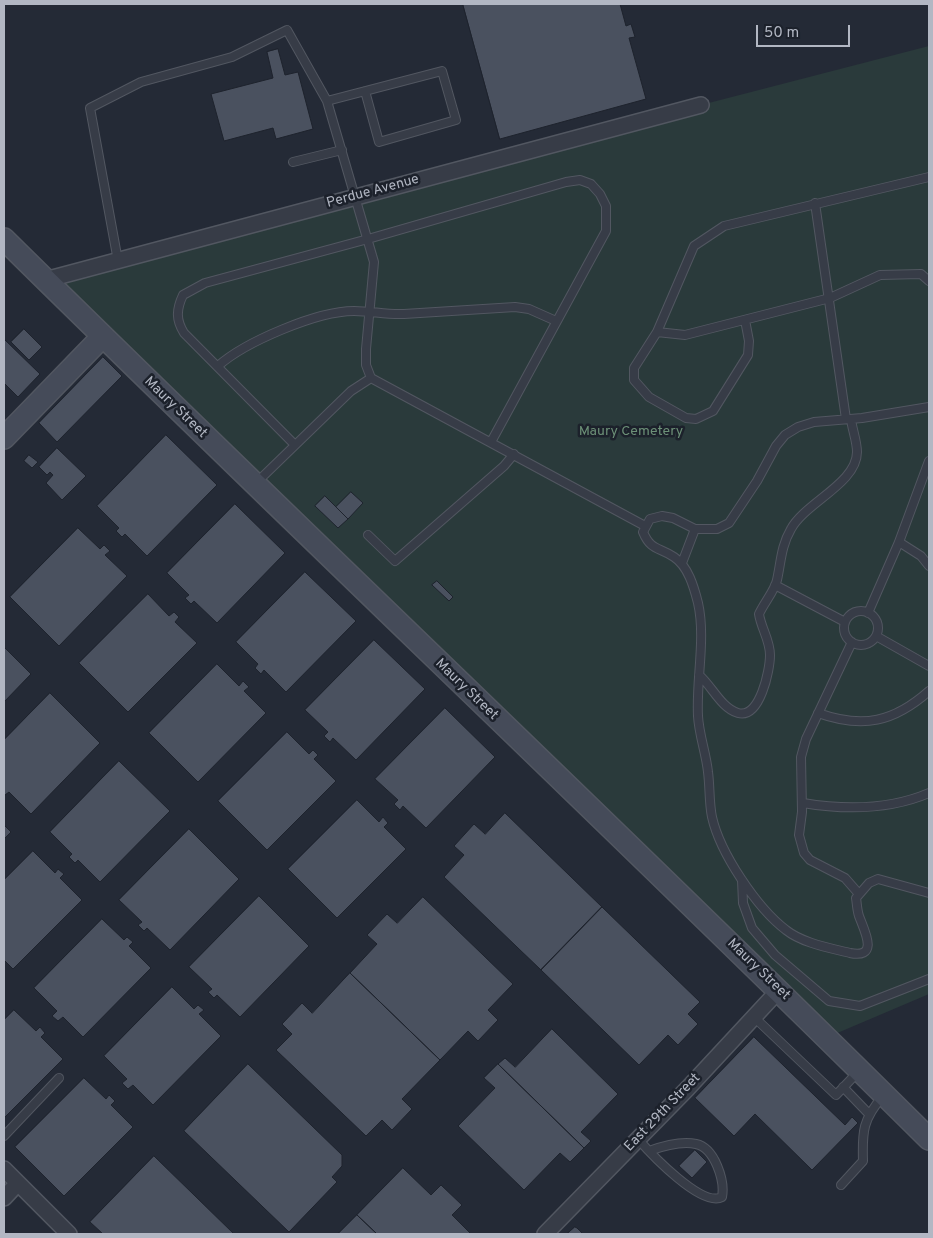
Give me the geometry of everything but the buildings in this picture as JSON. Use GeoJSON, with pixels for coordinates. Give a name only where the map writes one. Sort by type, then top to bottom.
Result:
{"type":"FeatureCollection","features":[{"type":"Feature","properties":{"kind":"street","name":"Perdue Avenue"},"geometry":{"type":"LineString","coordinates":[[45,280],[701,105]]}},
{"type":"Feature","properties":{"kind":"street","name":"Maury Street"},"geometry":{"type":"LineString","coordinates":[[4,239],[254,485],[779,990],[929,1139]]}},
{"type":"Feature","properties":{"kind":"street"},"geometry":{"type":"LineString","coordinates":[[4,438],[102,337]]}},
{"type":"Feature","properties":{"kind":"street","name":"East 29th Street"},"geometry":{"type":"LineString","coordinates":[[550,1232],[779,990]]}},
{"type":"Feature","properties":{"kind":"street"},"geometry":{"type":"LineString","coordinates":[[4,1169],[69,1234]]}},
{"type":"Feature","properties":{"kind":"street"},"geometry":{"type":"LineString","coordinates":[[4,1198],[18,1183]]}},
{"type":"Feature","properties":{"kind":"lane"},"geometry":{"type":"LineString","coordinates":[[118,261],[90,108],[141,82],[232,57],[287,30],[327,101],[374,262],[371,313],[366,349],[366,365],[371,378],[644,526]]}},
{"type":"Feature","properties":{"kind":"lane"},"geometry":{"type":"LineString","coordinates":[[327,101],[365,91],[442,71],[456,120],[379,142],[365,91]]}},
{"type":"Feature","properties":{"kind":"lane"},"geometry":{"type":"LineString","coordinates":[[293,162],[342,150]]}},
{"type":"Feature","properties":{"kind":"lane"},"geometry":{"type":"LineString","coordinates":[[744,320],[749,341],[748,355],[713,412],[696,419],[686,418],[649,397],[634,380],[634,368],[657,332],[694,246],[724,226],[929,177]]}},
{"type":"Feature","properties":{"kind":"lane"},"geometry":{"type":"LineString","coordinates":[[295,445],[184,333],[178,323],[178,304],[183,295],[205,283],[368,240],[543,187],[580,180],[591,184],[600,194],[606,206],[606,231],[491,442]]}},
{"type":"Feature","properties":{"kind":"lane"},"geometry":{"type":"LineString","coordinates":[[699,676],[709,683],[724,703],[732,710],[738,713],[747,713],[754,708],[761,696],[770,656],[766,636],[760,624],[759,614],[775,585],[780,557],[791,527],[803,514],[844,479],[851,470],[857,453],[848,419],[815,204]]}},
{"type":"Feature","properties":{"kind":"lane"},"geometry":{"type":"LineString","coordinates":[[657,332],[685,335],[744,320],[830,298],[880,275],[921,274],[929,281]]}},
{"type":"Feature","properties":{"kind":"lane"},"geometry":{"type":"LineString","coordinates":[[218,366],[229,356],[247,346],[317,317],[354,311],[400,314],[515,307],[535,311],[556,321]]}},
{"type":"Feature","properties":{"kind":"lane"},"geometry":{"type":"LineString","coordinates":[[254,485],[351,391],[371,378]]}},
{"type":"Feature","properties":{"kind":"lane"},"geometry":{"type":"LineString","coordinates":[[929,407],[814,422],[786,435],[729,522],[716,529],[705,531],[695,529],[673,518],[662,516],[650,519],[644,526],[643,532],[648,544],[673,556],[682,563],[692,583],[698,603],[700,620],[698,716],[708,772],[712,816],[724,850],[742,880],[771,916],[786,931],[801,938],[853,953],[862,953],[867,949],[869,942],[858,914],[856,898],[869,883],[878,879],[929,893]]}},
{"type":"Feature","properties":{"kind":"lane"},"geometry":{"type":"LineString","coordinates":[[368,535],[395,561],[504,466],[514,454]]}},
{"type":"Feature","properties":{"kind":"lane"},"geometry":{"type":"LineString","coordinates":[[868,612],[900,542],[920,491],[929,461]]}},
{"type":"Feature","properties":{"kind":"lane"},"geometry":{"type":"LineString","coordinates":[[920,491],[929,493]]}},
{"type":"Feature","properties":{"kind":"lane"},"geometry":{"type":"LineString","coordinates":[[682,563],[695,529]]}},
{"type":"Feature","properties":{"kind":"lane"},"geometry":{"type":"LineString","coordinates":[[900,542],[921,556],[929,566]]}},
{"type":"Feature","properties":{"kind":"lane"},"geometry":{"type":"LineString","coordinates":[[775,585],[845,622]]}},
{"type":"Feature","properties":{"kind":"lane"},"geometry":{"type":"LineString","coordinates":[[857,611],[868,612],[873,616],[878,625],[876,636],[863,645],[852,642],[845,634],[845,622],[857,611]]}},
{"type":"Feature","properties":{"kind":"lane"},"geometry":{"type":"LineString","coordinates":[[876,636],[929,666]]}},
{"type":"Feature","properties":{"kind":"lane"},"geometry":{"type":"LineString","coordinates":[[852,642],[806,739],[801,757],[802,803],[799,835],[804,853],[810,860],[845,878],[859,894]]}},
{"type":"Feature","properties":{"kind":"lane"},"geometry":{"type":"LineString","coordinates":[[818,713],[841,720],[875,720],[905,710],[929,691]]}},
{"type":"Feature","properties":{"kind":"lane"},"geometry":{"type":"LineString","coordinates":[[802,803],[870,807],[894,805],[929,793]]}},
{"type":"Feature","properties":{"kind":"lane"},"geometry":{"type":"LineString","coordinates":[[742,880],[743,903],[752,928],[775,955],[829,1001],[860,1006],[929,979]]}},
{"type":"Feature","properties":{"kind":"lane"},"geometry":{"type":"LineString","coordinates":[[754,1017],[836,1095],[860,1070]]}},
{"type":"Feature","properties":{"kind":"lane"},"geometry":{"type":"LineString","coordinates":[[4,1136],[58,1078]]}},
{"type":"Feature","properties":{"kind":"lane"},"geometry":{"type":"LineString","coordinates":[[843,1087],[868,1114]]}},
{"type":"Feature","properties":{"kind":"lane"},"geometry":{"type":"LineString","coordinates":[[842,1185],[863,1161],[862,1144],[868,1114],[885,1095]]}},
{"type":"Feature","properties":{"kind":"lane"},"geometry":{"type":"LineString","coordinates":[[638,1139],[650,1151],[675,1176],[708,1199],[717,1200],[722,1197],[723,1179],[716,1162],[701,1146],[688,1143],[650,1151]]}},
{"type":"Feature","properties":{"kind":"green space","name":"Maury Cemetery"},"geometry":{"type":"Polygon","coordinates":[[[929,46],[929,994],[828,1037],[40,276],[929,46]]]}}]}
